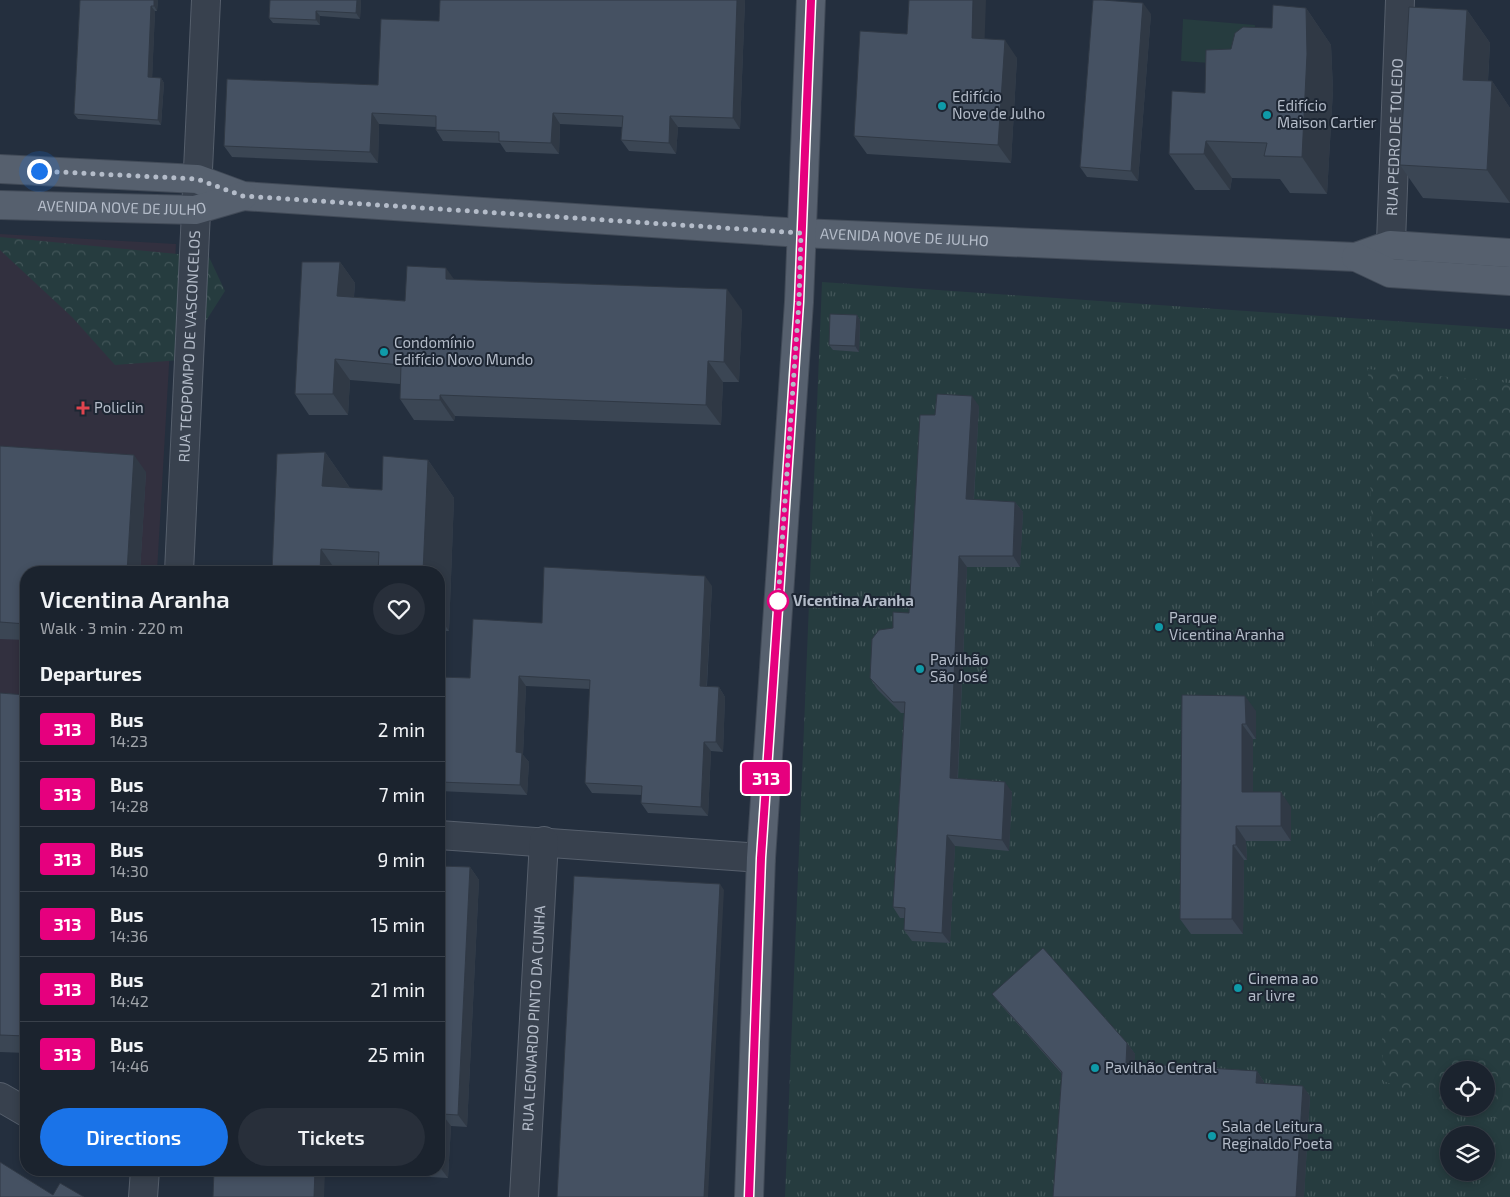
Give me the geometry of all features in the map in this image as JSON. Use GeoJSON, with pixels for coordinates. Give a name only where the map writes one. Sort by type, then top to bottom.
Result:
{"type":"FeatureCollection","features":[{"type":"Feature","properties":{"kind":"main road"},"geometry":{"type":"LineString","coordinates":[[749,1197],[761,858],[799,302],[811,0]]}},
{"type":"Feature","properties":{"kind":"main road","name":"AVENIDA NOVE DE JULHO"},"geometry":{"type":"LineString","coordinates":[[0,169],[197,179],[243,196],[801,233],[1356,257],[1390,245],[1510,253]]}},
{"type":"Feature","properties":{"kind":"main road","name":"AVENIDA NOVE DE JULHO"},"geometry":{"type":"LineString","coordinates":[[0,205],[195,210],[243,196]]}},
{"type":"Feature","properties":{"kind":"main road","name":"AVENIDA NOVE DE JULHO"},"geometry":{"type":"LineString","coordinates":[[1356,257],[1390,274],[1510,281]]}},
{"type":"Feature","properties":{"kind":"street","name":"RUA TEOPOMPO DE VASCONCELOS"},"geometry":{"type":"LineString","coordinates":[[179,566],[206,0]]}},
{"type":"Feature","properties":{"kind":"street","name":"RUA PEDRO DE TOLEDO"},"geometry":{"type":"LineString","coordinates":[[1390,274],[1400,0]]}},
{"type":"Feature","properties":{"kind":"street"},"geometry":{"type":"LineString","coordinates":[[445,834],[761,858]]}},
{"type":"Feature","properties":{"kind":"street","name":"RUA LEONARDO PINTO DA CUNHA"},"geometry":{"type":"LineString","coordinates":[[524,1197],[544,841]]}},
{"type":"Feature","properties":{"kind":"street"},"geometry":{"type":"LineString","coordinates":[[0,1097],[20,1109]]}},
{"type":"Feature","properties":{"kind":"shaded area","name":"Policlin"},"geometry":{"type":"Polygon","coordinates":[[[0,234],[176,244],[157,566],[20,566],[20,750],[0,749],[0,234]]]}},
{"type":"Feature","properties":{"kind":"green space"},"geometry":{"type":"Polygon","coordinates":[[[1183,19],[1255,25],[1253,66],[1181,61],[1183,19]]]}},
{"type":"Feature","properties":{"kind":"green space"},"geometry":{"type":"Polygon","coordinates":[[[0,237],[209,257],[225,291],[181,360],[115,365],[72,317],[0,250],[0,237]]]}},
{"type":"Feature","properties":{"kind":"green space","name":"Parque Vicentina Aranha"},"geometry":{"type":"Polygon","coordinates":[[[822,282],[1510,329],[1510,1197],[785,1197],[822,282]]]}},
{"type":"Feature","properties":{"kind":"green space"},"geometry":{"type":"Polygon","coordinates":[[[1368,369],[1510,383],[1510,1122],[1488,1116],[1495,1116],[1495,1061],[1440,1061],[1440,1101],[1383,1081],[1368,369]]]}},
{"type":"Feature","properties":{"kind":"building"},"geometry":{"type":"Polygon","coordinates":[[[80,0],[154,0],[154,6],[151,6],[148,77],[161,78],[158,120],[74,114],[80,0]]]}},
{"type":"Feature","properties":{"kind":"building"},"geometry":{"type":"Polygon","coordinates":[[[270,0],[357,0],[356,13],[316,11],[316,20],[269,18],[270,0]]]}},
{"type":"Feature","properties":{"kind":"building"},"geometry":{"type":"Polygon","coordinates":[[[440,0],[737,0],[733,118],[670,116],[669,143],[621,140],[623,116],[553,113],[551,143],[499,141],[499,132],[436,130],[436,116],[372,113],[370,152],[224,146],[227,79],[378,85],[381,19],[439,21],[440,0]]]}},
{"type":"Feature","properties":{"kind":"building","name":"Edifício Nove de Julho"},"geometry":{"type":"Polygon","coordinates":[[[909,0],[973,0],[972,38],[1005,40],[998,145],[854,136],[860,31],[907,34],[909,0]]]}},
{"type":"Feature","properties":{"kind":"building"},"geometry":{"type":"Polygon","coordinates":[[[1093,0],[1143,3],[1131,171],[1080,167],[1093,0]]]}},
{"type":"Feature","properties":{"kind":"building"},"geometry":{"type":"Polygon","coordinates":[[[1273,5],[1306,8],[1307,54],[1302,157],[1264,156],[1267,143],[1206,141],[1204,154],[1169,154],[1172,91],[1205,93],[1206,50],[1231,49],[1235,33],[1243,27],[1272,28],[1273,5]]]}},
{"type":"Feature","properties":{"kind":"building"},"geometry":{"type":"Polygon","coordinates":[[[1409,7],[1467,10],[1463,80],[1492,81],[1487,170],[1400,165],[1409,7]]]}},
{"type":"Feature","properties":{"kind":"building"},"geometry":{"type":"Polygon","coordinates":[[[302,262],[340,262],[337,296],[405,301],[407,266],[446,268],[446,279],[727,289],[724,362],[708,361],[706,405],[440,395],[440,400],[400,399],[401,365],[335,359],[333,394],[295,394],[302,262]]]}},
{"type":"Feature","properties":{"kind":"building"},"geometry":{"type":"Polygon","coordinates":[[[830,314],[857,315],[855,346],[829,345],[830,314]]]}},
{"type":"Feature","properties":{"kind":"building","name":"Pavilhão São José"},"geometry":{"type":"Polygon","coordinates":[[[937,394],[972,396],[966,499],[1015,502],[1013,556],[959,556],[950,778],[1005,782],[1002,840],[947,835],[942,933],[904,930],[905,908],[893,907],[905,702],[893,702],[870,678],[872,639],[879,630],[893,628],[893,612],[909,613],[920,415],[935,415],[937,394]]]}},
{"type":"Feature","properties":{"kind":"building"},"geometry":{"type":"Polygon","coordinates":[[[0,446],[134,455],[127,566],[20,566],[20,624],[0,622],[0,446]]]}},
{"type":"Feature","properties":{"kind":"building"},"geometry":{"type":"Polygon","coordinates":[[[325,452],[322,486],[382,490],[383,456],[428,460],[423,566],[378,566],[379,552],[321,549],[320,566],[272,566],[277,454],[325,452]]]}},
{"type":"Feature","properties":{"kind":"building"},"geometry":{"type":"Polygon","coordinates":[[[544,567],[705,576],[700,686],[719,687],[716,742],[704,742],[701,807],[641,803],[642,786],[585,783],[590,680],[519,676],[516,752],[522,753],[520,785],[445,782],[445,677],[470,678],[473,619],[542,623],[544,567]]]}},
{"type":"Feature","properties":{"kind":"building"},"geometry":{"type":"Polygon","coordinates":[[[0,693],[20,695],[20,1036],[0,1035],[0,693]]]}},
{"type":"Feature","properties":{"kind":"building"},"geometry":{"type":"Polygon","coordinates":[[[1182,695],[1245,696],[1246,724],[1242,724],[1242,792],[1281,792],[1281,826],[1236,826],[1236,845],[1233,845],[1232,919],[1180,919],[1182,695]]]}},
{"type":"Feature","properties":{"kind":"building"},"geometry":{"type":"Polygon","coordinates":[[[445,866],[470,867],[458,1115],[445,1114],[445,866]]]}},
{"type":"Feature","properties":{"kind":"building"},"geometry":{"type":"Polygon","coordinates":[[[574,876],[720,884],[704,1197],[557,1197],[574,876]]]}},
{"type":"Feature","properties":{"kind":"building"},"geometry":{"type":"Polygon","coordinates":[[[1043,948],[1127,1043],[1126,1063],[1257,1071],[1256,1083],[1303,1086],[1296,1197],[1053,1197],[1062,1072],[992,994],[1043,948]]]}},
{"type":"Feature","properties":{"kind":"building"},"geometry":{"type":"Polygon","coordinates":[[[0,1162],[53,1195],[60,1183],[84,1197],[0,1197],[0,1162]]]}},
{"type":"Feature","properties":{"kind":"building"},"geometry":{"type":"Polygon","coordinates":[[[214,1176],[315,1176],[314,1197],[213,1197],[214,1176]]]}},
{"type":"Feature","properties":{"kind":"bus line","name":"313"},"geometry":{"type":"LineString","coordinates":[[749,1197],[761,858],[799,302],[811,0]]}},
{"type":"Feature","properties":{"kind":"place","name":"Edifício Nove de Julho"},"geometry":{"type":"Point","coordinates":[942,106]}},
{"type":"Feature","properties":{"kind":"place","name":"Edifício Maison Cartier"},"geometry":{"type":"Point","coordinates":[1267,115]}},
{"type":"Feature","properties":{"kind":"place","name":"Condomínio Edifício Novo Mundo"},"geometry":{"type":"Point","coordinates":[384,352]}},
{"type":"Feature","properties":{"kind":"place","name":"Policlin"},"geometry":{"type":"Point","coordinates":[83,408]}},
{"type":"Feature","properties":{"kind":"place","name":"Vicentina Aranha"},"geometry":{"type":"Point","coordinates":[778,601]}},
{"type":"Feature","properties":{"kind":"place","name":"Parque Vicentina Aranha"},"geometry":{"type":"Point","coordinates":[1159,627]}},
{"type":"Feature","properties":{"kind":"place","name":"Pavilhão São José"},"geometry":{"type":"Point","coordinates":[920,669]}},
{"type":"Feature","properties":{"kind":"place","name":"Cinema ao ar livre"},"geometry":{"type":"Point","coordinates":[1238,988]}},
{"type":"Feature","properties":{"kind":"place","name":"Pavilhão Central"},"geometry":{"type":"Point","coordinates":[1095,1068]}},
{"type":"Feature","properties":{"kind":"place","name":"Sala de Leitura Reginaldo Poeta"},"geometry":{"type":"Point","coordinates":[1212,1136]}},
{"type":"Feature","properties":{"kind":"route"},"geometry":{"type":"LineString","coordinates":[[39,171],[197,179],[243,196],[801,233],[799,302],[778,601]]}}]}
